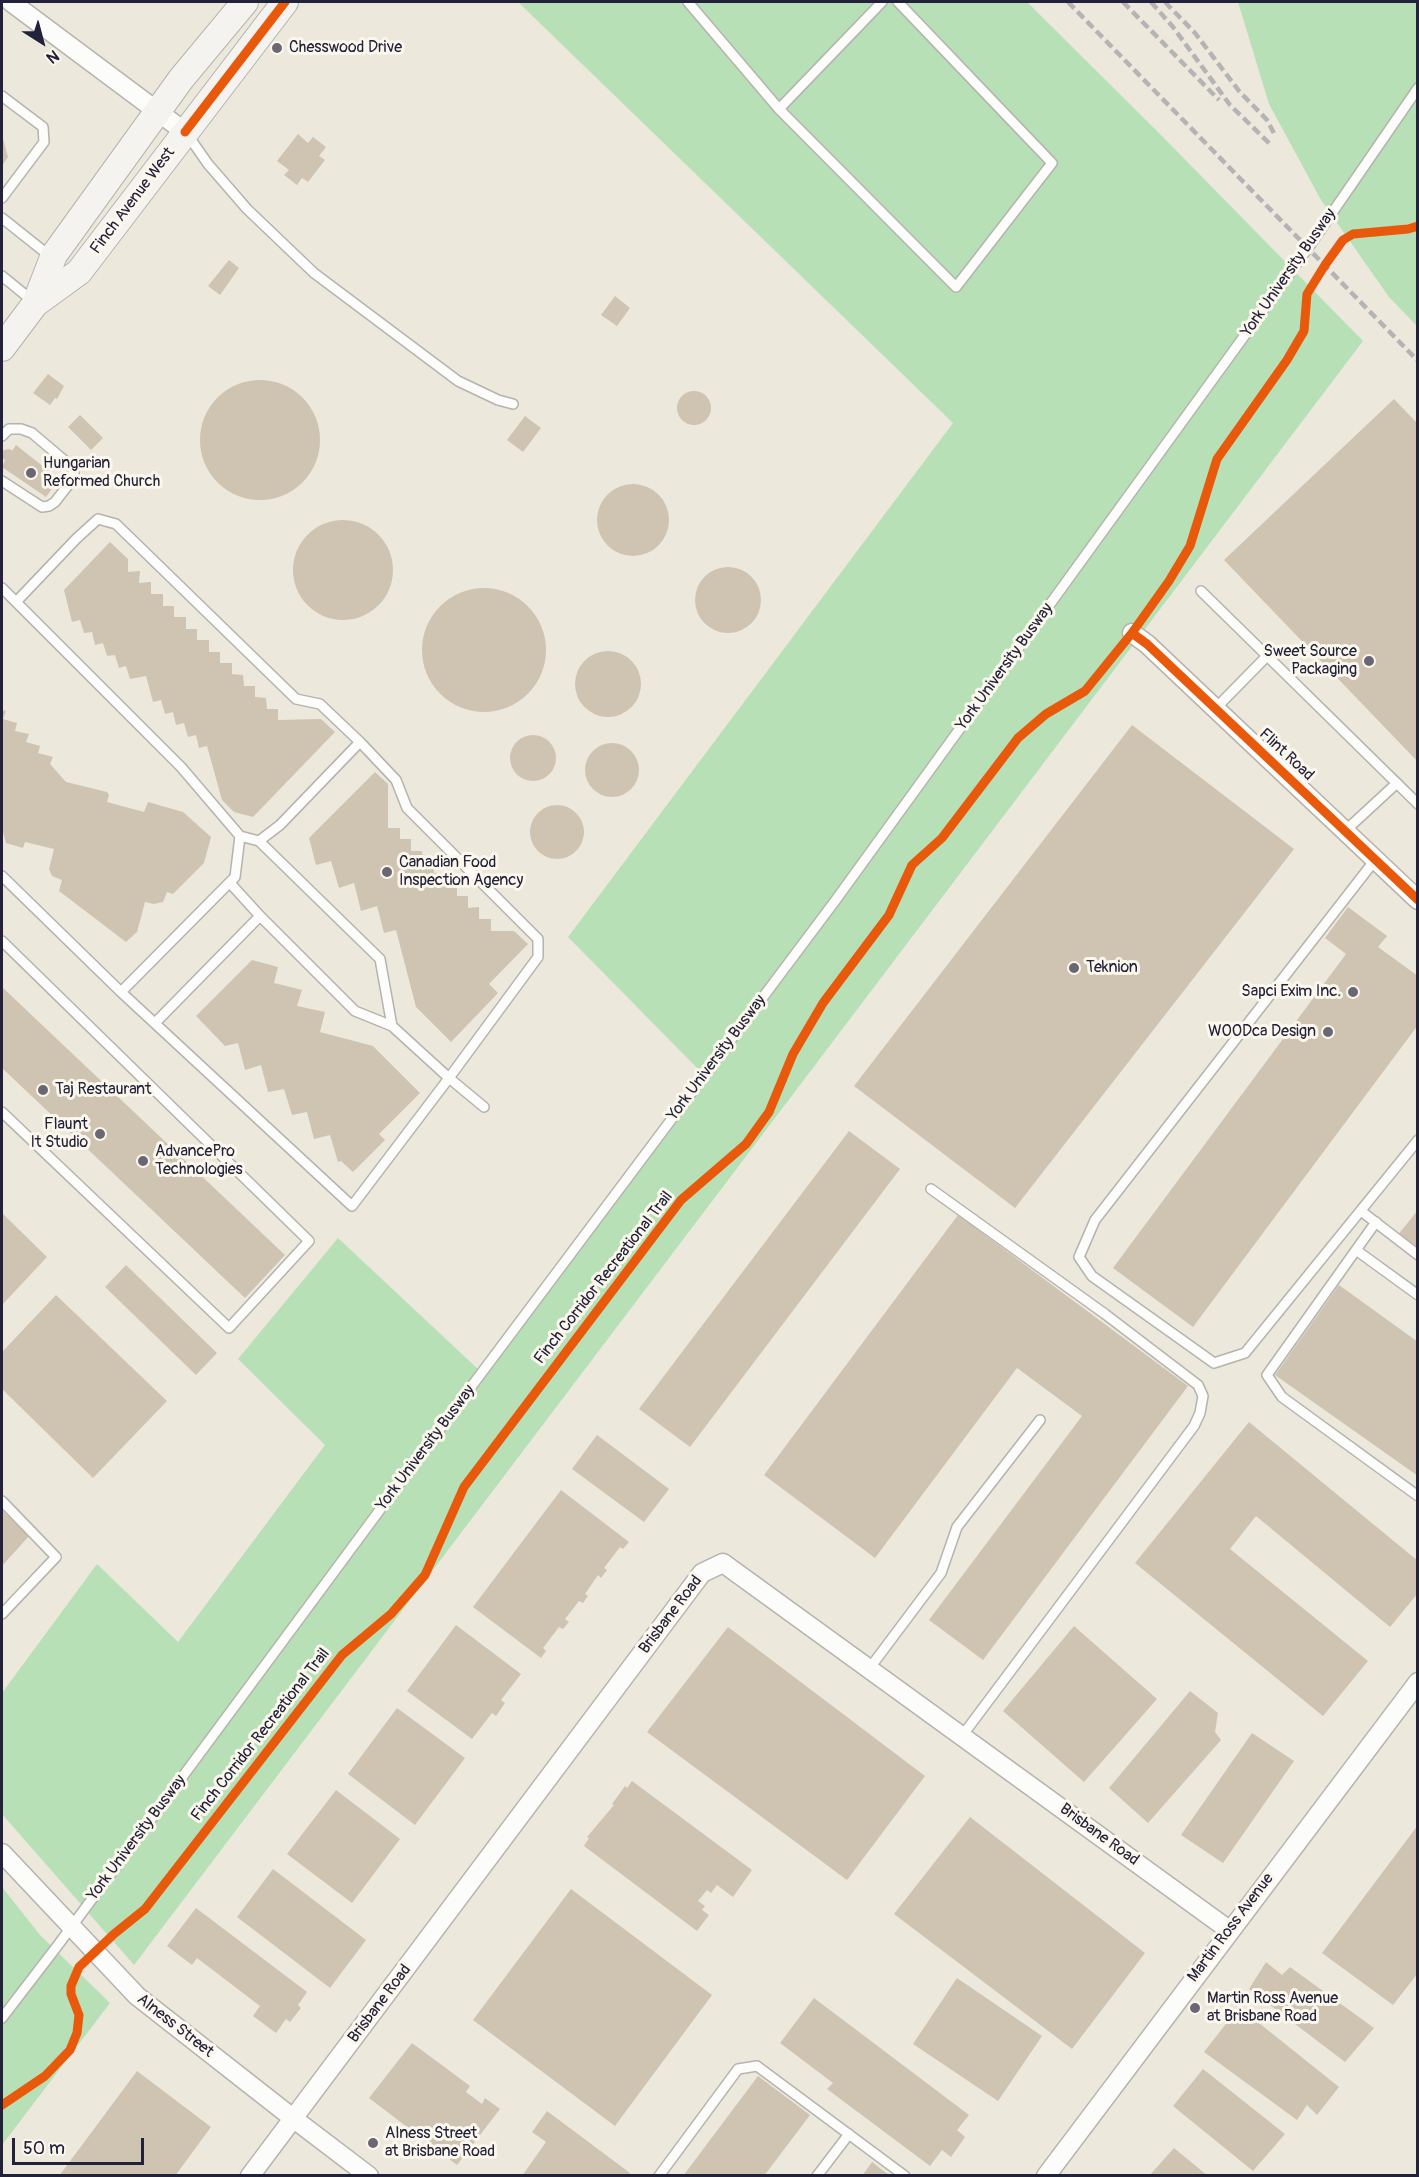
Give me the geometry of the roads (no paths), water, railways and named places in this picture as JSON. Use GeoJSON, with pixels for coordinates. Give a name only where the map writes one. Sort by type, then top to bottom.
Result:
{"type":"FeatureCollection","features":[{"type":"Feature","properties":{"kind":"main road","name":"Finch Avenue West"},"geometry":{"type":"LineString","coordinates":[[2,348],[35,304],[53,258],[157,111],[245,2]]}},
{"type":"Feature","properties":{"kind":"main road","name":"Finch Avenue West"},"geometry":{"type":"LineString","coordinates":[[35,304],[79,272],[285,2]]}},
{"type":"Feature","properties":{"kind":"street"},"geometry":{"type":"LineString","coordinates":[[10,2],[185,132]]}},
{"type":"Feature","properties":{"kind":"street","name":"Flint Road"},"geometry":{"type":"LineString","coordinates":[[1132,633],[1147,644],[1375,860],[1415,894]]}},
{"type":"Feature","properties":{"kind":"street","name":"Brisbane Road"},"geometry":{"type":"LineString","coordinates":[[250,2175],[702,1573],[723,1563],[1229,1930]]}},
{"type":"Feature","properties":{"kind":"street","name":"Martin Ross Avenue"},"geometry":{"type":"LineString","coordinates":[[1046,2175],[1418,1682]]}},
{"type":"Feature","properties":{"kind":"street","name":"Alness Street"},"geometry":{"type":"LineString","coordinates":[[2,1853],[137,1996],[369,2175]]}},
{"type":"Feature","properties":{"kind":"lane"},"geometry":{"type":"LineString","coordinates":[[688,2],[778,109],[956,287],[1052,163],[898,2]]}},
{"type":"Feature","properties":{"kind":"lane"},"geometry":{"type":"LineString","coordinates":[[778,109],[882,2]]}},
{"type":"Feature","properties":{"kind":"lane","name":"York University Busway"},"geometry":{"type":"LineString","coordinates":[[2,2018],[835,901],[1308,248],[1418,88]]}},
{"type":"Feature","properties":{"kind":"lane"},"geometry":{"type":"LineString","coordinates":[[2,96],[43,127],[44,142],[2,198]]}},
{"type":"Feature","properties":{"kind":"lane"},"geometry":{"type":"LineString","coordinates":[[185,132],[208,164],[248,209],[314,273],[458,381],[498,400],[513,404]]}},
{"type":"Feature","properties":{"kind":"lane"},"geometry":{"type":"LineString","coordinates":[[2,218],[53,258]]}},
{"type":"Feature","properties":{"kind":"lane"},"geometry":{"type":"LineString","coordinates":[[2,276],[35,304]]}},
{"type":"Feature","properties":{"kind":"lane"},"geometry":{"type":"LineString","coordinates":[[2,481],[42,507],[55,502],[72,480],[74,472],[71,466],[32,433],[21,429],[4,429]]}},
{"type":"Feature","properties":{"kind":"lane"},"geometry":{"type":"LineString","coordinates":[[2,876],[121,992],[352,1206],[538,957],[538,939],[407,808],[396,780],[360,742],[320,704],[296,699],[116,524],[98,519],[16,602]]}},
{"type":"Feature","properties":{"kind":"lane"},"geometry":{"type":"LineString","coordinates":[[2,588],[181,766],[240,836],[259,841],[380,959],[392,1026]]}},
{"type":"Feature","properties":{"kind":"lane"},"geometry":{"type":"LineString","coordinates":[[1201,591],[1418,804]]}},
{"type":"Feature","properties":{"kind":"lane"},"geometry":{"type":"LineString","coordinates":[[1215,709],[1267,656]]}},
{"type":"Feature","properties":{"kind":"lane"},"geometry":{"type":"LineString","coordinates":[[259,841],[280,825],[360,742]]}},
{"type":"Feature","properties":{"kind":"lane"},"geometry":{"type":"LineString","coordinates":[[1345,831],[1397,783]]}},
{"type":"Feature","properties":{"kind":"lane"},"geometry":{"type":"LineString","coordinates":[[121,992],[235,877],[240,836]]}},
{"type":"Feature","properties":{"kind":"lane"},"geometry":{"type":"LineString","coordinates":[[1375,860],[1095,1220],[1079,1257],[1092,1276],[1214,1363],[1245,1353],[1418,1140]]}},
{"type":"Feature","properties":{"kind":"lane"},"geometry":{"type":"LineString","coordinates":[[230,883],[355,1011],[392,1026],[484,1107]]}},
{"type":"Feature","properties":{"kind":"lane"},"geometry":{"type":"LineString","coordinates":[[155,1023],[260,916]]}},
{"type":"Feature","properties":{"kind":"lane"},"geometry":{"type":"LineString","coordinates":[[2,941],[309,1241],[229,1328],[2,1112]]}},
{"type":"Feature","properties":{"kind":"lane"},"geometry":{"type":"LineString","coordinates":[[931,1189],[1095,1307],[1198,1385],[1203,1396],[1200,1413],[1194,1426],[962,1736]]}},
{"type":"Feature","properties":{"kind":"lane"},"geometry":{"type":"LineString","coordinates":[[1361,1211],[1418,1255]]}},
{"type":"Feature","properties":{"kind":"lane"},"geometry":{"type":"LineString","coordinates":[[1376,1222],[1267,1375],[1282,1397],[1418,1496]]}},
{"type":"Feature","properties":{"kind":"lane"},"geometry":{"type":"LineString","coordinates":[[1356,1250],[1418,1295]]}},
{"type":"Feature","properties":{"kind":"lane"},"geometry":{"type":"LineString","coordinates":[[869,1669],[941,1573],[957,1527],[1040,1420]]}},
{"type":"Feature","properties":{"kind":"lane"},"geometry":{"type":"LineString","coordinates":[[2,1501],[56,1557],[2,1614]]}},
{"type":"Feature","properties":{"kind":"lane"},"geometry":{"type":"LineString","coordinates":[[659,2175],[738,2068],[757,2066],[905,2175]]}},
{"type":"Feature","properties":{"kind":"lane"},"geometry":{"type":"LineString","coordinates":[[817,2175],[849,2134]]}},
{"type":"Feature","properties":{"kind":"railway"},"geometry":{"type":"LineString","coordinates":[[1068,2],[1418,361]]}},
{"type":"Feature","properties":{"kind":"railway"},"geometry":{"type":"LineString","coordinates":[[1123,2],[1219,100]]}},
{"type":"Feature","properties":{"kind":"railway"},"geometry":{"type":"LineString","coordinates":[[1151,2],[1173,27],[1230,105],[1270,144]]}},
{"type":"Feature","properties":{"kind":"railway"},"geometry":{"type":"LineString","coordinates":[[1165,2],[1195,33],[1239,91],[1267,120],[1276,137]]}},
{"type":"Feature","properties":{"kind":"place","name":"Chesswood Drive"},"geometry":{"type":"Point","coordinates":[277,48]}},
{"type":"Feature","properties":{"kind":"place","name":"Hungarian Reformed Church"},"geometry":{"type":"Point","coordinates":[31,473]}},
{"type":"Feature","properties":{"kind":"place","name":"Sweet Source Packaging"},"geometry":{"type":"Point","coordinates":[1369,661]}},
{"type":"Feature","properties":{"kind":"place","name":"Canadian Food Inspection Agency"},"geometry":{"type":"Point","coordinates":[387,872]}},
{"type":"Feature","properties":{"kind":"place","name":"Teknion"},"geometry":{"type":"Point","coordinates":[1074,968]}},
{"type":"Feature","properties":{"kind":"place","name":"Sapci Exim Inc."},"geometry":{"type":"Point","coordinates":[1353,992]}},
{"type":"Feature","properties":{"kind":"place","name":"WOODca Design"},"geometry":{"type":"Point","coordinates":[1328,1032]}},
{"type":"Feature","properties":{"kind":"place","name":"Taj Restaurant"},"geometry":{"type":"Point","coordinates":[43,1090]}},
{"type":"Feature","properties":{"kind":"place","name":"Flaunt It Studio"},"geometry":{"type":"Point","coordinates":[100,1134]}},
{"type":"Feature","properties":{"kind":"place","name":"AdvancePro Technologies"},"geometry":{"type":"Point","coordinates":[143,1161]}},
{"type":"Feature","properties":{"kind":"place","name":"Martin Ross Avenue at Brisbane Road"},"geometry":{"type":"Point","coordinates":[1195,2008]}},
{"type":"Feature","properties":{"kind":"place","name":"Alness Street at Brisbane Road"},"geometry":{"type":"Point","coordinates":[373,2143]}}]}
